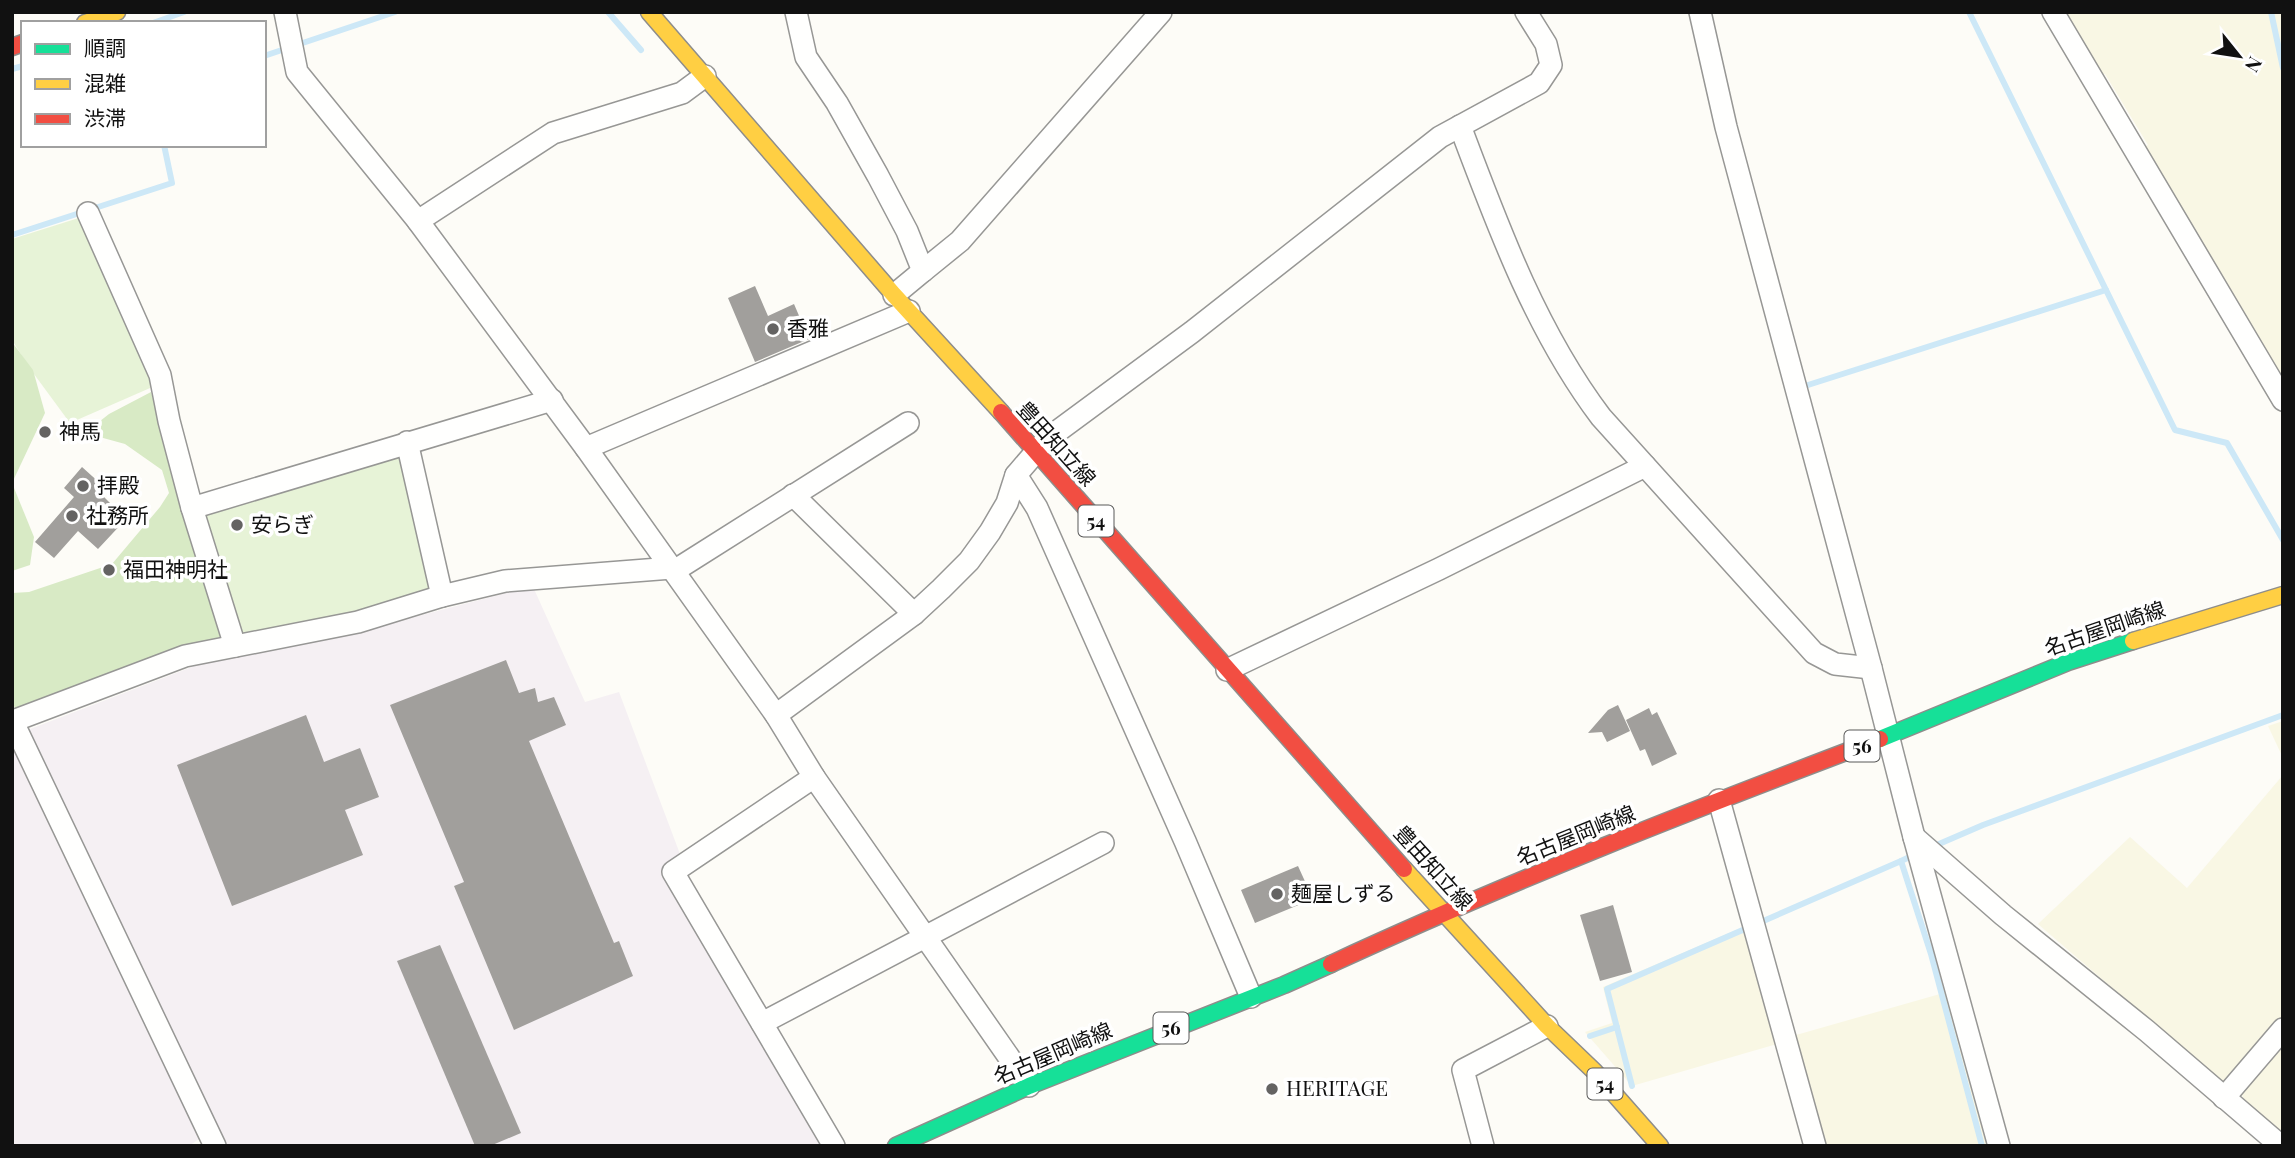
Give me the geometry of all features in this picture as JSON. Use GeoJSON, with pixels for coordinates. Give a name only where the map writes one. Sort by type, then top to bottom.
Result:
{"type":"FeatureCollection","features":[{"type":"Feature","properties":{"kind":"main road"},"geometry":{"type":"LineString","coordinates":[[91,21],[117,12]]}},
{"type":"Feature","properties":{"kind":"main road","name":"豊田知立線"},"geometry":{"type":"LineString","coordinates":[[649,12],[894,295],[1412,878],[1547,1026],[1594,1071],[1660,1146]]}},
{"type":"Feature","properties":{"kind":"main road","name":"名古屋岡崎線"},"geometry":{"type":"LineString","coordinates":[[896,1146],[1029,1086],[1284,985],[1397,933],[1719,800],[1887,736],[2068,662],[2283,595]]}},
{"type":"Feature","properties":{"kind":"main road","name":"豊田知立線"},"geometry":{"type":"LineString","coordinates":[[1547,1026],[1571,1070]]}},
{"type":"Feature","properties":{"kind":"street"},"geometry":{"type":"LineString","coordinates":[[285,12],[297,72],[418,221],[552,400],[776,715],[814,777],[1029,1086]]}},
{"type":"Feature","properties":{"kind":"street"},"geometry":{"type":"LineString","coordinates":[[796,12],[806,57],[837,103],[878,176],[907,231],[923,271]]}},
{"type":"Feature","properties":{"kind":"street"},"geometry":{"type":"LineString","coordinates":[[894,295],[960,241],[1161,12]]}},
{"type":"Feature","properties":{"kind":"street"},"geometry":{"type":"LineString","coordinates":[[776,715],[914,614],[968,561],[1007,503],[1016,475],[1047,439],[1192,332],[1440,137],[1539,83],[1551,65],[1546,44],[1527,12]]}},
{"type":"Feature","properties":{"kind":"street"},"geometry":{"type":"LineString","coordinates":[[1700,12],[1726,127],[1887,736],[1902,783],[1914,837],[1999,1146]]}},
{"type":"Feature","properties":{"kind":"street"},"geometry":{"type":"LineString","coordinates":[[2053,12],[2283,400]]}},
{"type":"Feature","properties":{"kind":"street"},"geometry":{"type":"LineString","coordinates":[[418,221],[553,133],[682,93],[705,76]]}},
{"type":"Feature","properties":{"kind":"street"},"geometry":{"type":"LineString","coordinates":[[1460,126],[1521,278],[1578,387],[1601,417],[1814,653],[1835,664],[1871,668]]}},
{"type":"Feature","properties":{"kind":"street"},"geometry":{"type":"LineString","coordinates":[[89,213],[160,375],[192,508],[235,646]]}},
{"type":"Feature","properties":{"kind":"street"},"geometry":{"type":"LineString","coordinates":[[586,448],[909,311]]}},
{"type":"Feature","properties":{"kind":"street"},"geometry":{"type":"LineString","coordinates":[[192,508],[552,400]]}},
{"type":"Feature","properties":{"kind":"street"},"geometry":{"type":"LineString","coordinates":[[215,1146],[13,720],[185,656],[358,622],[442,596],[505,581],[673,569],[908,423]]}},
{"type":"Feature","properties":{"kind":"street"},"geometry":{"type":"LineString","coordinates":[[407,442],[442,596]]}},
{"type":"Feature","properties":{"kind":"street"},"geometry":{"type":"LineString","coordinates":[[1227,670],[1427,575],[1645,466]]}},
{"type":"Feature","properties":{"kind":"street"},"geometry":{"type":"LineString","coordinates":[[1016,475],[1037,508],[1185,841],[1251,998]]}},
{"type":"Feature","properties":{"kind":"street"},"geometry":{"type":"LineString","coordinates":[[793,495],[914,614]]}},
{"type":"Feature","properties":{"kind":"street"},"geometry":{"type":"LineString","coordinates":[[814,777],[673,872],[834,1146]]}},
{"type":"Feature","properties":{"kind":"street"},"geometry":{"type":"LineString","coordinates":[[1719,800],[1815,1146]]}},
{"type":"Feature","properties":{"kind":"street"},"geometry":{"type":"LineString","coordinates":[[1914,837],[2003,915],[2147,1031],[2281,1146]]}},
{"type":"Feature","properties":{"kind":"street"},"geometry":{"type":"LineString","coordinates":[[762,1023],[1103,843]]}},
{"type":"Feature","properties":{"kind":"street"},"geometry":{"type":"LineString","coordinates":[[1483,1146],[1463,1070],[1547,1026]]}},
{"type":"Feature","properties":{"kind":"street"},"geometry":{"type":"LineString","coordinates":[[2224,1098],[2283,1029]]}},
{"type":"Feature","properties":{"kind":"shaded area"},"geometry":{"type":"Polygon","coordinates":[[[2060,12],[2281,12],[2283,388],[2141,148],[2148,145],[2105,74],[2098,76],[2060,12]]]}},
{"type":"Feature","properties":{"kind":"shaded area"},"geometry":{"type":"Polygon","coordinates":[[[521,589],[534,589],[585,702],[619,692],[680,854],[662,867],[828,1146],[226,1146],[25,731],[210,660],[376,627],[521,589]]]}},
{"type":"Feature","properties":{"kind":"shaded area"},"geometry":{"type":"Polygon","coordinates":[[[2283,721],[2283,758],[2268,726],[2283,721]]]}},
{"type":"Feature","properties":{"kind":"shaded area"},"geometry":{"type":"Polygon","coordinates":[[[12,735],[203,1136],[189,1146],[12,1146],[12,735]]]}},
{"type":"Feature","properties":{"kind":"shaded area"},"geometry":{"type":"Polygon","coordinates":[[[2283,775],[2283,1026],[2226,1086],[2038,924],[2130,837],[2187,888],[2283,775]]]}},
{"type":"Feature","properties":{"kind":"shaded area"},"geometry":{"type":"Polygon","coordinates":[[[1748,925],[1777,1044],[1632,1086],[1585,1032],[1612,1023],[1603,987],[1748,925]]]}},
{"type":"Feature","properties":{"kind":"shaded area"},"geometry":{"type":"Polygon","coordinates":[[[1947,992],[1989,1146],[1818,1146],[1789,1037],[1947,992]]]}},
{"type":"Feature","properties":{"kind":"shaded area"},"geometry":{"type":"Polygon","coordinates":[[[2283,1039],[2283,1133],[2244,1100],[2241,1092],[2283,1039]]]}},
{"type":"Feature","properties":{"kind":"green space"},"geometry":{"type":"Polygon","coordinates":[[[85,216],[157,385],[70,423],[12,340],[12,239],[85,216]]]}},
{"type":"Feature","properties":{"kind":"green space"},"geometry":{"type":"Polygon","coordinates":[[[12,342],[33,370],[45,413],[12,483],[12,342]]]}},
{"type":"Feature","properties":{"kind":"green space"},"geometry":{"type":"Polygon","coordinates":[[[151,392],[186,516],[225,636],[186,645],[16,710],[12,702],[12,593],[29,592],[112,564],[169,493],[162,470],[125,444],[85,433],[109,414],[151,392]]]}},
{"type":"Feature","properties":{"kind":"green space"},"geometry":{"type":"Polygon","coordinates":[[[404,447],[439,593],[240,641],[202,510],[404,447]]]}},
{"type":"Feature","properties":{"kind":"green space"},"geometry":{"type":"Polygon","coordinates":[[[12,483],[34,537],[30,565],[12,571],[12,483]]]}},
{"type":"Feature","properties":{"kind":"building","name":"香雅"},"geometry":{"type":"Polygon","coordinates":[[[755,286],[768,316],[794,304],[809,339],[755,362],[728,298],[755,286]]]}},
{"type":"Feature","properties":{"kind":"building"},"geometry":{"type":"Polygon","coordinates":[[[82,467],[102,485],[97,490],[126,519],[98,549],[78,531],[54,558],[35,542],[74,497],[64,488],[82,467]]]}},
{"type":"Feature","properties":{"kind":"building"},"geometry":{"type":"Polygon","coordinates":[[[506,660],[519,693],[535,688],[538,702],[554,697],[566,725],[529,741],[614,943],[619,941],[633,976],[514,1030],[454,886],[464,882],[390,705],[506,660]]]}},
{"type":"Feature","properties":{"kind":"building"},"geometry":{"type":"Polygon","coordinates":[[[1618,705],[1630,731],[1607,742],[1602,732],[1588,733],[1608,710],[1618,705]]]}},
{"type":"Feature","properties":{"kind":"building"},"geometry":{"type":"Polygon","coordinates":[[[1649,708],[1652,715],[1657,712],[1677,754],[1652,766],[1645,749],[1640,751],[1626,720],[1649,708]]]}},
{"type":"Feature","properties":{"kind":"building"},"geometry":{"type":"Polygon","coordinates":[[[306,715],[324,762],[360,748],[379,797],[345,810],[363,855],[232,906],[177,765],[306,715]]]}},
{"type":"Feature","properties":{"kind":"building","name":"麺屋しずる"},"geometry":{"type":"Polygon","coordinates":[[[1298,866],[1313,899],[1255,923],[1241,890],[1298,866]]]}},
{"type":"Feature","properties":{"kind":"building"},"geometry":{"type":"Polygon","coordinates":[[[1613,905],[1632,972],[1600,981],[1580,915],[1613,905]]]}},
{"type":"Feature","properties":{"kind":"building"},"geometry":{"type":"Polygon","coordinates":[[[440,945],[521,1133],[490,1146],[475,1146],[397,961],[440,945]]]}},
{"type":"Feature","properties":{"kind":"waterway"},"geometry":{"type":"LineString","coordinates":[[159,21],[184,12]]}},
{"type":"Feature","properties":{"kind":"waterway"},"geometry":{"type":"LineString","coordinates":[[266,55],[395,12]]}},
{"type":"Feature","properties":{"kind":"waterway"},"geometry":{"type":"LineString","coordinates":[[608,12],[641,50]]}},
{"type":"Feature","properties":{"kind":"waterway"},"geometry":{"type":"LineString","coordinates":[[1969,12],[2175,430],[2227,443],[2283,540]]}},
{"type":"Feature","properties":{"kind":"waterway"},"geometry":{"type":"LineString","coordinates":[[2271,12],[2283,68]]}},
{"type":"Feature","properties":{"kind":"waterway"},"geometry":{"type":"LineString","coordinates":[[12,69],[21,67]]}},
{"type":"Feature","properties":{"kind":"waterway"},"geometry":{"type":"LineString","coordinates":[[12,235],[172,183],[164,147]]}},
{"type":"Feature","properties":{"kind":"waterway"},"geometry":{"type":"LineString","coordinates":[[1808,385],[2106,290]]}},
{"type":"Feature","properties":{"kind":"waterway"},"geometry":{"type":"LineString","coordinates":[[1932,847],[1983,825],[2283,715]]}},
{"type":"Feature","properties":{"kind":"waterway"},"geometry":{"type":"LineString","coordinates":[[1916,854],[1901,861],[1931,954],[1982,1146]]}},
{"type":"Feature","properties":{"kind":"waterway"},"geometry":{"type":"LineString","coordinates":[[1632,1086],[1607,989],[1901,861]]}},
{"type":"Feature","properties":{"kind":"waterway"},"geometry":{"type":"LineString","coordinates":[[1590,1036],[1617,1027]]}},
{"type":"Feature","properties":{"kind":"traffic: fast"},"geometry":{"type":"LineString","coordinates":[[1880,739],[2068,662],[2133,641]]}},
{"type":"Feature","properties":{"kind":"traffic: fast"},"geometry":{"type":"LineString","coordinates":[[896,1146],[1029,1086],[1331,964]]}},
{"type":"Feature","properties":{"kind":"traffic: slow"},"geometry":{"type":"LineString","coordinates":[[91,21],[117,12]]}},
{"type":"Feature","properties":{"kind":"traffic: slow"},"geometry":{"type":"LineString","coordinates":[[649,12],[894,295],[1001,412]]}},
{"type":"Feature","properties":{"kind":"traffic: slow"},"geometry":{"type":"LineString","coordinates":[[2133,641],[2283,595]]}},
{"type":"Feature","properties":{"kind":"traffic: slow"},"geometry":{"type":"LineString","coordinates":[[1404,869],[1547,1026],[1594,1071],[1660,1146]]}},
{"type":"Feature","properties":{"kind":"traffic: jam"},"geometry":{"type":"LineString","coordinates":[[12,47],[21,44]]}},
{"type":"Feature","properties":{"kind":"traffic: jam"},"geometry":{"type":"LineString","coordinates":[[1001,412],[1404,869]]}},
{"type":"Feature","properties":{"kind":"traffic: jam"},"geometry":{"type":"LineString","coordinates":[[1331,964],[1603,847],[1880,739]]}},
{"type":"Feature","properties":{"kind":"place","name":"香雅"},"geometry":{"type":"Point","coordinates":[773,329]}},
{"type":"Feature","properties":{"kind":"place","name":"神馬"},"geometry":{"type":"Point","coordinates":[45,432]}},
{"type":"Feature","properties":{"kind":"place","name":"拝殿"},"geometry":{"type":"Point","coordinates":[83,486]}},
{"type":"Feature","properties":{"kind":"place","name":"社務所"},"geometry":{"type":"Point","coordinates":[72,516]}},
{"type":"Feature","properties":{"kind":"place","name":"安らぎ"},"geometry":{"type":"Point","coordinates":[237,525]}},
{"type":"Feature","properties":{"kind":"place","name":"福田神明社"},"geometry":{"type":"Point","coordinates":[109,570]}},
{"type":"Feature","properties":{"kind":"place","name":"麺屋しずる"},"geometry":{"type":"Point","coordinates":[1277,894]}},
{"type":"Feature","properties":{"kind":"place","name":"HERITAGE"},"geometry":{"type":"Point","coordinates":[1272,1089]}}]}
